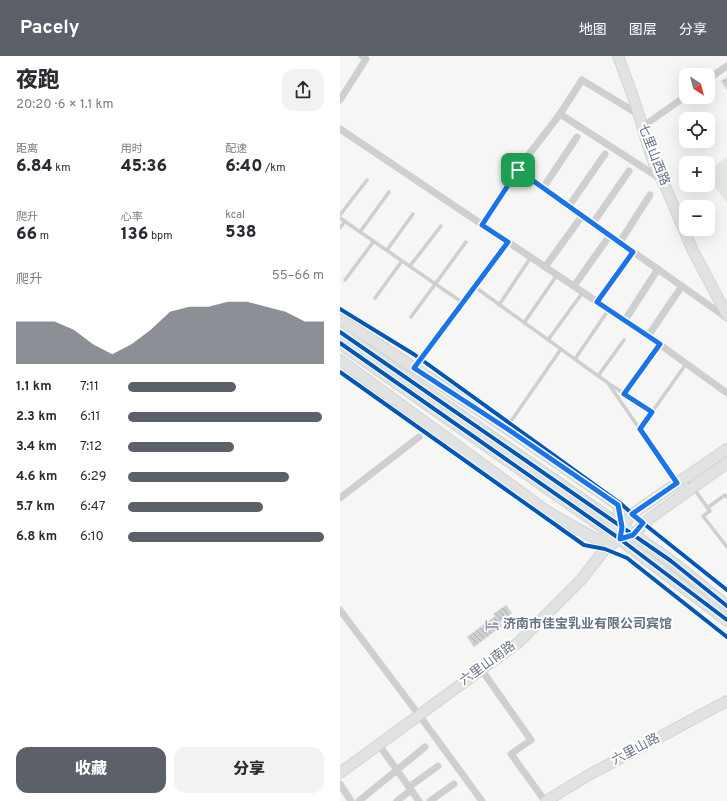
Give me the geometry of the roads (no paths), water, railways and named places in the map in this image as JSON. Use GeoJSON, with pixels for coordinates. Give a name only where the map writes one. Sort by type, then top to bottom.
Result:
{"type":"FeatureCollection","features":[{"type":"Feature","properties":{"kind":"main road","name":"七里山西路"},"geometry":{"type":"LineString","coordinates":[[618,56],[638,114],[646,143],[661,179],[693,251],[727,316]]}},
{"type":"Feature","properties":{"kind":"main road"},"geometry":{"type":"LineString","coordinates":[[340,319],[507,428],[618,505],[622,527],[620,539]]}},
{"type":"Feature","properties":{"kind":"main road"},"geometry":{"type":"LineString","coordinates":[[340,332],[671,561],[727,606]]}},
{"type":"Feature","properties":{"kind":"main road"},"geometry":{"type":"LineString","coordinates":[[340,343],[620,539],[727,620]]}},
{"type":"Feature","properties":{"kind":"main road"},"geometry":{"type":"LineString","coordinates":[[340,360],[548,512],[596,540],[620,539],[633,535],[643,523],[727,463]]}},
{"type":"Feature","properties":{"kind":"main road"},"geometry":{"type":"LineString","coordinates":[[622,527],[632,514],[727,449]]}},
{"type":"Feature","properties":{"kind":"main road","name":"六里山南路"},"geometry":{"type":"LineString","coordinates":[[340,773],[519,642],[581,580],[605,549],[620,539]]}},
{"type":"Feature","properties":{"kind":"main road","name":"六里山路"},"geometry":{"type":"LineString","coordinates":[[545,801],[587,776],[727,702]]}},
{"type":"Feature","properties":{"kind":"street"},"geometry":{"type":"LineString","coordinates":[[340,100],[366,59],[362,56]]}},
{"type":"Feature","properties":{"kind":"street"},"geometry":{"type":"LineString","coordinates":[[715,75],[727,66]]}},
{"type":"Feature","properties":{"kind":"street"},"geometry":{"type":"LineString","coordinates":[[482,225],[518,170],[560,114],[582,80],[638,114]]}},
{"type":"Feature","properties":{"kind":"street"},"geometry":{"type":"LineString","coordinates":[[642,127],[679,101]]}},
{"type":"Feature","properties":{"kind":"street"},"geometry":{"type":"LineString","coordinates":[[560,114],[661,179]]}},
{"type":"Feature","properties":{"kind":"street"},"geometry":{"type":"LineString","coordinates":[[340,130],[609,309],[727,393]]}},
{"type":"Feature","properties":{"kind":"street"},"geometry":{"type":"LineString","coordinates":[[543,188],[577,137]]}},
{"type":"Feature","properties":{"kind":"street"},"geometry":{"type":"LineString","coordinates":[[569,206],[605,154]]}},
{"type":"Feature","properties":{"kind":"street"},"geometry":{"type":"LineString","coordinates":[[518,170],[633,252],[727,316]]}},
{"type":"Feature","properties":{"kind":"street"},"geometry":{"type":"LineString","coordinates":[[593,223],[629,170]]}},
{"type":"Feature","properties":{"kind":"street"},"geometry":{"type":"LineString","coordinates":[[620,242],[650,195]]}},
{"type":"Feature","properties":{"kind":"street"},"geometry":{"type":"LineString","coordinates":[[545,266],[582,216]]}},
{"type":"Feature","properties":{"kind":"street"},"geometry":{"type":"LineString","coordinates":[[574,286],[610,235]]}},
{"type":"Feature","properties":{"kind":"street"},"geometry":{"type":"LineString","coordinates":[[597,302],[633,252]]}},
{"type":"Feature","properties":{"kind":"street"},"geometry":{"type":"LineString","coordinates":[[625,320],[658,269]]}},
{"type":"Feature","properties":{"kind":"street"},"geometry":{"type":"LineString","coordinates":[[648,336],[682,286]]}},
{"type":"Feature","properties":{"kind":"street"},"geometry":{"type":"LineString","coordinates":[[340,498],[418,437]]}},
{"type":"Feature","properties":{"kind":"street"},"geometry":{"type":"LineString","coordinates":[[340,610],[482,801]]}},
{"type":"Feature","properties":{"kind":"street"},"geometry":{"type":"LineString","coordinates":[[481,669],[531,740],[511,754],[545,801]]}},
{"type":"Feature","properties":{"kind":"street"},"geometry":{"type":"LineString","coordinates":[[378,745],[419,801]]}},
{"type":"Feature","properties":{"kind":"street"},"geometry":{"type":"LineString","coordinates":[[359,801],[425,747]]}},
{"type":"Feature","properties":{"kind":"street"},"geometry":{"type":"LineString","coordinates":[[397,801],[438,766]]}},
{"type":"Feature","properties":{"kind":"street"},"geometry":{"type":"LineString","coordinates":[[340,784],[351,801]]}},
{"type":"Feature","properties":{"kind":"street"},"geometry":{"type":"LineString","coordinates":[[430,801],[454,784]]}},
{"type":"Feature","properties":{"kind":"lane"},"geometry":{"type":"LineString","coordinates":[[367,180],[340,216],[360,232],[463,303]]}},
{"type":"Feature","properties":{"kind":"lane"},"geometry":{"type":"LineString","coordinates":[[360,232],[389,192]]}},
{"type":"Feature","properties":{"kind":"lane"},"geometry":{"type":"LineString","coordinates":[[387,250],[414,214]]}},
{"type":"Feature","properties":{"kind":"lane"},"geometry":{"type":"LineString","coordinates":[[340,228],[345,221]]}},
{"type":"Feature","properties":{"kind":"lane"},"geometry":{"type":"LineString","coordinates":[[410,266],[441,226]]}},
{"type":"Feature","properties":{"kind":"lane"},"geometry":{"type":"LineString","coordinates":[[345,280],[374,241]]}},
{"type":"Feature","properties":{"kind":"lane"},"geometry":{"type":"LineString","coordinates":[[411,317],[466,242]]}},
{"type":"Feature","properties":{"kind":"lane"},"geometry":{"type":"LineString","coordinates":[[414,368],[508,242]]}},
{"type":"Feature","properties":{"kind":"lane"},"geometry":{"type":"LineString","coordinates":[[499,304],[531,257]]}},
{"type":"Feature","properties":{"kind":"lane"},"geometry":{"type":"LineString","coordinates":[[375,298],[402,261]]}},
{"type":"Feature","properties":{"kind":"lane"},"geometry":{"type":"LineString","coordinates":[[524,323],[557,275]]}},
{"type":"Feature","properties":{"kind":"lane"},"geometry":{"type":"LineString","coordinates":[[475,287],[608,384],[652,412]]}},
{"type":"Feature","properties":{"kind":"lane"},"geometry":{"type":"LineString","coordinates":[[548,340],[583,292]]}},
{"type":"Feature","properties":{"kind":"lane"},"geometry":{"type":"LineString","coordinates":[[575,359],[609,309]]}},
{"type":"Feature","properties":{"kind":"lane"},"geometry":{"type":"LineString","coordinates":[[598,376],[624,340]]}},
{"type":"Feature","properties":{"kind":"lane"},"geometry":{"type":"LineString","coordinates":[[624,394],[660,344]]}},
{"type":"Feature","properties":{"kind":"lane"},"geometry":{"type":"LineString","coordinates":[[507,428],[561,349]]}},
{"type":"Feature","properties":{"kind":"lane"},"geometry":{"type":"LineString","coordinates":[[640,429],[686,364]]}},
{"type":"Feature","properties":{"kind":"lane"},"geometry":{"type":"LineString","coordinates":[[608,384],[677,483]]}},
{"type":"Feature","properties":{"kind":"lane"},"geometry":{"type":"LineString","coordinates":[[686,477],[710,511],[703,516],[727,547]]}},
{"type":"Feature","properties":{"kind":"lane"},"geometry":{"type":"LineString","coordinates":[[707,508],[725,495],[727,497]]}},
{"type":"Feature","properties":{"kind":"place","name":"济南市佳宝乳业有限公司宾馆"},"geometry":{"type":"Point","coordinates":[492,625]}}]}
